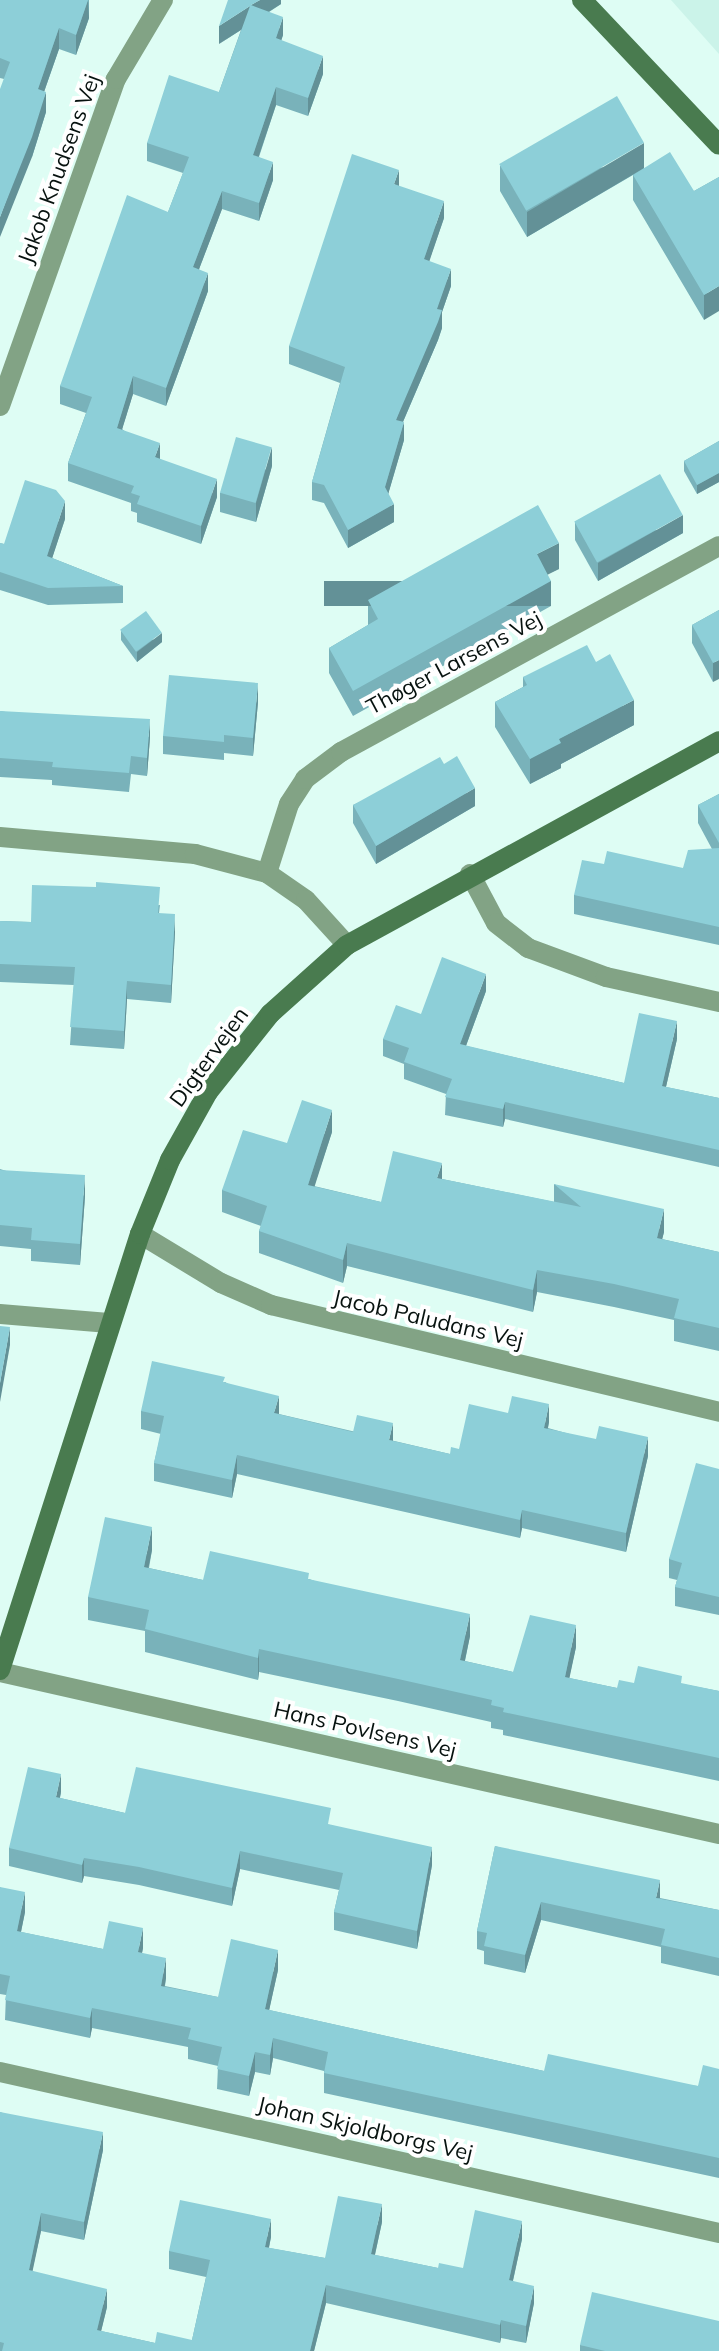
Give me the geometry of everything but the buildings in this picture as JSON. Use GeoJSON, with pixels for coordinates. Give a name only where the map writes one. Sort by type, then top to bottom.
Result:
{"type":"FeatureCollection","features":[{"type":"Feature","properties":{"kind":"street","name":"Jakob Knudsens Vej"},"geometry":{"type":"LineString","coordinates":[[0,406],[116,79],[163,0]]}},
{"type":"Feature","properties":{"kind":"street"},"geometry":{"type":"LineString","coordinates":[[582,0],[719,145]]}},
{"type":"Feature","properties":{"kind":"street","name":"Thøger Larsens Vej"},"geometry":{"type":"LineString","coordinates":[[267,873],[289,804],[305,779],[341,752],[719,546]]}},
{"type":"Feature","properties":{"kind":"street","name":"Digtervejen"},"geometry":{"type":"LineString","coordinates":[[0,1671],[140,1234],[170,1160],[208,1092],[270,1014],[347,945],[470,874],[719,741]]}},
{"type":"Feature","properties":{"kind":"street"},"geometry":{"type":"LineString","coordinates":[[0,837],[195,854],[267,873],[306,900],[347,945]]}},
{"type":"Feature","properties":{"kind":"street"},"geometry":{"type":"LineString","coordinates":[[470,874],[496,923],[528,948],[606,977],[719,1002]]}},
{"type":"Feature","properties":{"kind":"street","name":"Jacob Paludans Vej"},"geometry":{"type":"LineString","coordinates":[[140,1234],[221,1283],[271,1305],[719,1412]]}},
{"type":"Feature","properties":{"kind":"street"},"geometry":{"type":"LineString","coordinates":[[0,1314],[109,1323]]}},
{"type":"Feature","properties":{"kind":"street","name":"Hans Povlsens Vej"},"geometry":{"type":"LineString","coordinates":[[0,1671],[719,1834]]}},
{"type":"Feature","properties":{"kind":"street","name":"Johan Skjoldborgs Vej"},"geometry":{"type":"LineString","coordinates":[[0,2072],[719,2233]]}},
{"type":"Feature","properties":{"kind":"shaded area"},"geometry":{"type":"Polygon","coordinates":[[[671,0],[719,0],[719,54],[671,0]]]}}]}
